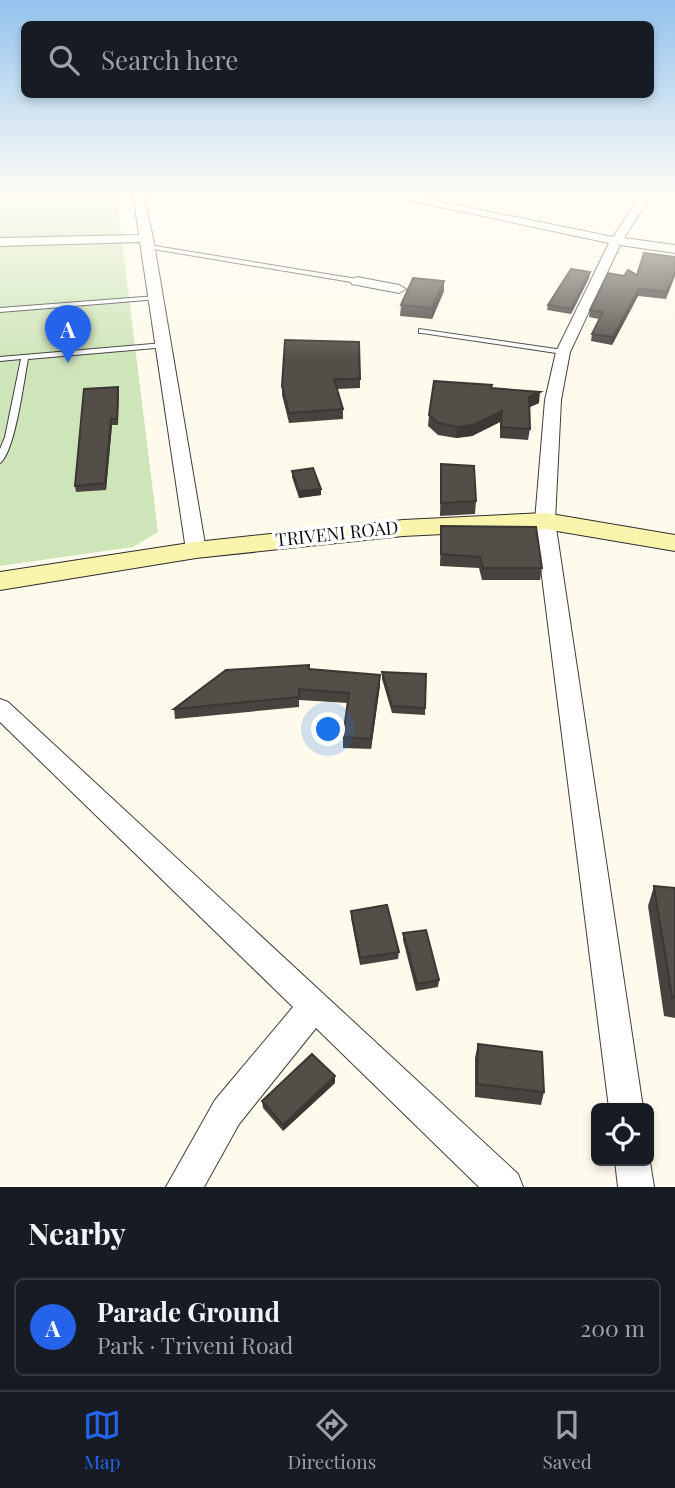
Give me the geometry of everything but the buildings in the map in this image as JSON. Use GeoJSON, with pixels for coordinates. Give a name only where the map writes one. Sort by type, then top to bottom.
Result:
{"type":"FeatureCollection","features":[{"type":"Feature","properties":{"kind":"main road","name":"TRIVENI ROAD"},"geometry":{"type":"LineString","coordinates":[[0,581],[196,550],[403,528],[545,521],[675,543]]}},
{"type":"Feature","properties":{"kind":"street"},"geometry":{"type":"LineString","coordinates":[[149,248],[196,550]]}},
{"type":"Feature","properties":{"kind":"street"},"geometry":{"type":"LineString","coordinates":[[612,248],[563,352],[553,400],[545,521],[625,1103]]}},
{"type":"Feature","properties":{"kind":"street"},"geometry":{"type":"LineString","coordinates":[[357,281],[399,289]]}},
{"type":"Feature","properties":{"kind":"street"},"geometry":{"type":"LineString","coordinates":[[0,708],[505,1187]]}},
{"type":"Feature","properties":{"kind":"street"},"geometry":{"type":"LineString","coordinates":[[184,1187],[227,1112],[314,1006]]}},
{"type":"Feature","properties":{"kind":"street"},"geometry":{"type":"LineString","coordinates":[[634,1166],[636,1187]]}},
{"type":"Feature","properties":{"kind":"lane"},"geometry":{"type":"LineString","coordinates":[[178,248],[357,281]]}},
{"type":"Feature","properties":{"kind":"lane"},"geometry":{"type":"LineString","coordinates":[[0,310],[157,298]]}},
{"type":"Feature","properties":{"kind":"lane"},"geometry":{"type":"LineString","coordinates":[[422,331],[563,352]]}},
{"type":"Feature","properties":{"kind":"lane"},"geometry":{"type":"LineString","coordinates":[[0,359],[164,345]]}},
{"type":"Feature","properties":{"kind":"lane"},"geometry":{"type":"LineString","coordinates":[[0,460],[9,437],[25,356]]}},
{"type":"Feature","properties":{"kind":"green space"},"geometry":{"type":"Polygon","coordinates":[[[0,248],[123,248],[158,532],[133,547],[0,566],[0,248]]]}},
{"type":"Feature","properties":{"kind":"place","name":"Parade Ground"},"geometry":{"type":"Point","coordinates":[68,363]}}]}
